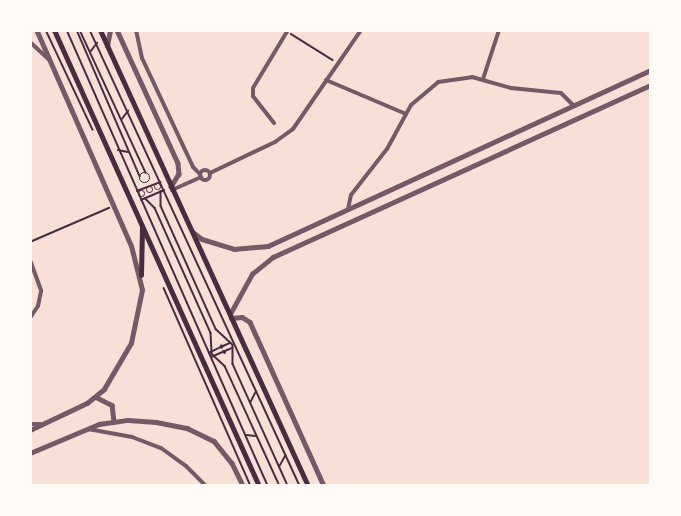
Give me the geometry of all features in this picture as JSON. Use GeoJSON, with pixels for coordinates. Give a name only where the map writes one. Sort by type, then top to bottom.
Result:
{"type":"FeatureCollection","features":[{"type":"Feature","properties":{"kind":"main road"},"geometry":{"type":"LineString","coordinates":[[54,30],[259,486]]}},
{"type":"Feature","properties":{"kind":"main road"},"geometry":{"type":"LineString","coordinates":[[100,30],[169,189],[231,316],[308,486]]}},
{"type":"Feature","properties":{"kind":"main road"},"geometry":{"type":"LineString","coordinates":[[141,275],[142,225]]}},
{"type":"Feature","properties":{"kind":"street"},"geometry":{"type":"LineString","coordinates":[[30,430],[96,397],[111,381],[131,343],[141,306],[141,275],[114,206],[36,30]]}},
{"type":"Feature","properties":{"kind":"street"},"geometry":{"type":"LineString","coordinates":[[107,46],[110,30]]}},
{"type":"Feature","properties":{"kind":"street"},"geometry":{"type":"LineString","coordinates":[[117,30],[178,163],[179,174],[169,189]]}},
{"type":"Feature","properties":{"kind":"street"},"geometry":{"type":"LineString","coordinates":[[136,30],[142,58],[194,168],[208,179],[210,173],[284,136],[301,121],[336,62],[361,30]]}},
{"type":"Feature","properties":{"kind":"street"},"geometry":{"type":"LineString","coordinates":[[483,80],[499,30]]}},
{"type":"Feature","properties":{"kind":"street"},"geometry":{"type":"LineString","coordinates":[[274,123],[253,96],[253,88],[288,31]]}},
{"type":"Feature","properties":{"kind":"street"},"geometry":{"type":"LineString","coordinates":[[30,42],[49,61]]}},
{"type":"Feature","properties":{"kind":"street"},"geometry":{"type":"LineString","coordinates":[[190,229],[218,246],[250,250],[268,246],[651,70]]}},
{"type":"Feature","properties":{"kind":"street"},"geometry":{"type":"LineString","coordinates":[[348,209],[351,195],[382,157],[405,114],[419,96],[438,82],[460,76],[518,90],[561,93],[574,106]]}},
{"type":"Feature","properties":{"kind":"street"},"geometry":{"type":"LineString","coordinates":[[326,80],[405,114]]}},
{"type":"Feature","properties":{"kind":"street"},"geometry":{"type":"LineString","coordinates":[[324,486],[250,322],[242,317],[231,316],[252,274],[273,257],[651,85]]}},
{"type":"Feature","properties":{"kind":"street"},"geometry":{"type":"LineString","coordinates":[[544,119],[550,131]]}},
{"type":"Feature","properties":{"kind":"street"},"geometry":{"type":"LineString","coordinates":[[169,189],[200,175],[205,170],[210,173]]}},
{"type":"Feature","properties":{"kind":"street"},"geometry":{"type":"LineString","coordinates":[[268,246],[273,257]]}},
{"type":"Feature","properties":{"kind":"street"},"geometry":{"type":"LineString","coordinates":[[30,260],[41,291],[38,306],[30,318]]}},
{"type":"Feature","properties":{"kind":"street"},"geometry":{"type":"LineString","coordinates":[[96,397],[112,405],[114,421]]}},
{"type":"Feature","properties":{"kind":"street"},"geometry":{"type":"LineString","coordinates":[[30,453],[84,429],[114,421],[156,422],[201,434],[224,450],[243,486]]}},
{"type":"Feature","properties":{"kind":"street"},"geometry":{"type":"LineString","coordinates":[[30,424],[43,424]]}},
{"type":"Feature","properties":{"kind":"street"},"geometry":{"type":"LineString","coordinates":[[84,429],[132,437],[161,448],[186,466],[206,486]]}},
{"type":"Feature","properties":{"kind":"path"},"geometry":{"type":"LineString","coordinates":[[67,30],[136,192],[210,352],[268,486]]}},
{"type":"Feature","properties":{"kind":"path"},"geometry":{"type":"LineString","coordinates":[[79,30],[150,178],[147,183]]}},
{"type":"Feature","properties":{"kind":"path"},"geometry":{"type":"LineString","coordinates":[[79,30],[80,43],[141,182],[147,183]]}},
{"type":"Feature","properties":{"kind":"path"},"geometry":{"type":"LineString","coordinates":[[90,30],[162,186]]}},
{"type":"Feature","properties":{"kind":"path"},"geometry":{"type":"LineString","coordinates":[[288,31],[336,62]]}},
{"type":"Feature","properties":{"kind":"path"},"geometry":{"type":"LineString","coordinates":[[80,43],[86,41]]}},
{"type":"Feature","properties":{"kind":"path"},"geometry":{"type":"LineString","coordinates":[[91,52],[97,43]]}},
{"type":"Feature","properties":{"kind":"path"},"geometry":{"type":"LineString","coordinates":[[88,83],[98,84]]}},
{"type":"Feature","properties":{"kind":"path"},"geometry":{"type":"LineString","coordinates":[[121,120],[128,110]]}},
{"type":"Feature","properties":{"kind":"path"},"geometry":{"type":"LineString","coordinates":[[118,150],[129,152]]}},
{"type":"Feature","properties":{"kind":"path"},"geometry":{"type":"LineString","coordinates":[[140,176],[146,173]]}},
{"type":"Feature","properties":{"kind":"path"},"geometry":{"type":"LineString","coordinates":[[136,192],[161,182]]}},
{"type":"Feature","properties":{"kind":"path"},"geometry":{"type":"LineString","coordinates":[[147,183],[154,189],[162,186],[169,189],[235,347],[300,486]]}},
{"type":"Feature","properties":{"kind":"path"},"geometry":{"type":"LineString","coordinates":[[139,195],[146,192],[149,187]]}},
{"type":"Feature","properties":{"kind":"path"},"geometry":{"type":"LineString","coordinates":[[152,194],[154,189]]}},
{"type":"Feature","properties":{"kind":"path"},"geometry":{"type":"LineString","coordinates":[[140,200],[169,189]]}},
{"type":"Feature","properties":{"kind":"path"},"geometry":{"type":"LineString","coordinates":[[161,191],[161,206],[216,329],[233,342]]}},
{"type":"Feature","properties":{"kind":"path"},"geometry":{"type":"LineString","coordinates":[[146,192],[152,194]]}},
{"type":"Feature","properties":{"kind":"path"},"geometry":{"type":"LineString","coordinates":[[145,198],[155,208],[211,333],[210,352]]}},
{"type":"Feature","properties":{"kind":"path"},"geometry":{"type":"LineString","coordinates":[[30,242],[114,206]]}},
{"type":"Feature","properties":{"kind":"path"},"geometry":{"type":"LineString","coordinates":[[210,352],[233,342]]}},
{"type":"Feature","properties":{"kind":"path"},"geometry":{"type":"LineString","coordinates":[[212,357],[235,347]]}},
{"type":"Feature","properties":{"kind":"path"},"geometry":{"type":"LineString","coordinates":[[235,347],[233,364],[288,486]]}},
{"type":"Feature","properties":{"kind":"path"},"geometry":{"type":"LineString","coordinates":[[212,357],[225,366],[280,486]]}},
{"type":"Feature","properties":{"kind":"path"},"geometry":{"type":"LineString","coordinates":[[250,403],[256,391]]}},
{"type":"Feature","properties":{"kind":"path"},"geometry":{"type":"LineString","coordinates":[[245,434],[257,436]]}},
{"type":"Feature","properties":{"kind":"path"},"geometry":{"type":"LineString","coordinates":[[279,467],[286,455]]}}]}
